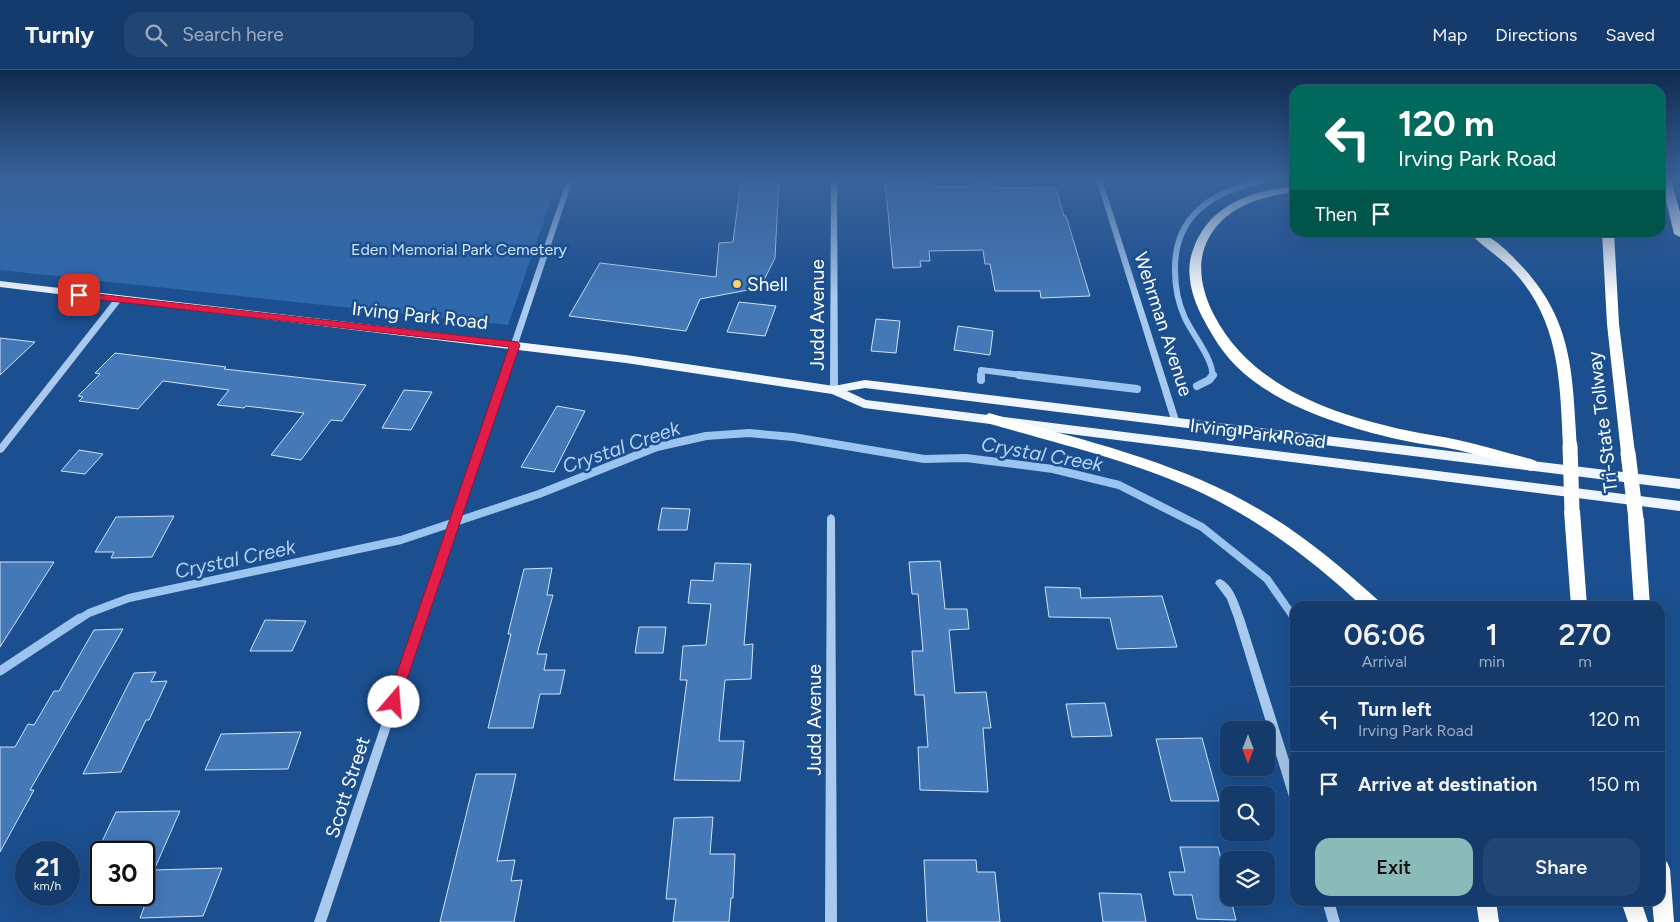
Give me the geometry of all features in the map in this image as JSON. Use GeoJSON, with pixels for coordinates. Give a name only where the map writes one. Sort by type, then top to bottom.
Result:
{"type":"FeatureCollection","features":[{"type":"Feature","properties":{"kind":"highway"},"geometry":{"type":"LineString","coordinates":[[1218,219],[1212,224],[1198,250],[1196,273],[1201,298],[1216,330],[1232,354],[1247,368],[1291,396],[1355,422],[1458,445],[1531,466]]}},
{"type":"Feature","properties":{"kind":"highway"},"geometry":{"type":"LineString","coordinates":[[1676,219],[1680,234]]}},
{"type":"Feature","properties":{"kind":"highway"},"geometry":{"type":"LineString","coordinates":[[1481,237],[1521,270],[1541,298],[1550,316],[1563,356],[1579,601]]}},
{"type":"Feature","properties":{"kind":"highway","name":"Tri-State Tollway"},"geometry":{"type":"LineString","coordinates":[[1608,237],[1614,324],[1636,519],[1642,601]]}},
{"type":"Feature","properties":{"kind":"highway"},"geometry":{"type":"LineString","coordinates":[[989,418],[1191,482],[1236,503],[1303,545],[1368,601]]}},
{"type":"Feature","properties":{"kind":"highway"},"geometry":{"type":"LineString","coordinates":[[1487,906],[1489,922]]}},
{"type":"Feature","properties":{"kind":"highway"},"geometry":{"type":"LineString","coordinates":[[1633,906],[1638,922]]}},
{"type":"Feature","properties":{"kind":"highway"},"geometry":{"type":"LineString","coordinates":[[1663,906],[1664,922]]}},
{"type":"Feature","properties":{"kind":"main road","name":"Irving Park Road"},"geometry":{"type":"LineString","coordinates":[[0,284],[118,300],[515,345],[834,390],[864,404],[989,418],[1680,506]]}},
{"type":"Feature","properties":{"kind":"main road","name":"Irving Park Road"},"geometry":{"type":"LineString","coordinates":[[834,390],[865,384],[1680,484]]}},
{"type":"Feature","properties":{"kind":"street","name":"Scott Street"},"geometry":{"type":"LineString","coordinates":[[320,922],[442,554],[557,219]]}},
{"type":"Feature","properties":{"kind":"street","name":"Judd Avenue"},"geometry":{"type":"LineString","coordinates":[[834,219],[834,390]]}},
{"type":"Feature","properties":{"kind":"street","name":"Wehrman Avenue"},"geometry":{"type":"LineString","coordinates":[[1112,219],[1176,423]]}},
{"type":"Feature","properties":{"kind":"street"},"geometry":{"type":"LineString","coordinates":[[0,450],[118,300]]}},
{"type":"Feature","properties":{"kind":"street","name":"Judd Avenue"},"geometry":{"type":"LineString","coordinates":[[831,518],[831,922]]}},
{"type":"Feature","properties":{"kind":"street"},"geometry":{"type":"LineString","coordinates":[[1220,583],[1231,598],[1239,618],[1290,781]]}},
{"type":"Feature","properties":{"kind":"street"},"geometry":{"type":"LineString","coordinates":[[1329,906],[1334,922]]}},
{"type":"Feature","properties":{"kind":"green space","name":"Eden Memorial Park Cemetery"},"geometry":{"type":"Polygon","coordinates":[[[0,219],[544,219],[508,325],[0,270],[0,219]]]}},
{"type":"Feature","properties":{"kind":"building"},"geometry":{"type":"Polygon","coordinates":[[[736,219],[777,219],[775,258],[763,282],[764,287],[700,299],[686,331],[569,316],[600,263],[716,277],[719,243],[733,242],[736,219]]]}},
{"type":"Feature","properties":{"kind":"building"},"geometry":{"type":"Polygon","coordinates":[[[889,219],[1067,219],[1090,296],[1041,298],[1040,291],[995,291],[990,264],[985,264],[983,250],[929,251],[930,261],[920,261],[921,267],[893,268],[889,219]]]}},
{"type":"Feature","properties":{"kind":"building","name":"Shell"},"geometry":{"type":"Polygon","coordinates":[[[739,302],[776,306],[765,336],[727,332],[739,302]]]}},
{"type":"Feature","properties":{"kind":"building"},"geometry":{"type":"Polygon","coordinates":[[[876,319],[900,321],[896,353],[871,351],[876,319]]]}},
{"type":"Feature","properties":{"kind":"building"},"geometry":{"type":"Polygon","coordinates":[[[958,326],[993,331],[990,355],[954,350],[958,326]]]}},
{"type":"Feature","properties":{"kind":"building"},"geometry":{"type":"Polygon","coordinates":[[[0,338],[35,342],[0,375],[0,338]]]}},
{"type":"Feature","properties":{"kind":"building"},"geometry":{"type":"Polygon","coordinates":[[[115,353],[226,367],[224,369],[366,385],[342,421],[331,420],[301,460],[271,455],[304,413],[246,406],[244,408],[217,405],[229,390],[163,381],[138,409],[79,401],[83,397],[78,396],[100,374],[95,373],[115,353]]]}},
{"type":"Feature","properties":{"kind":"building"},"geometry":{"type":"Polygon","coordinates":[[[404,390],[432,392],[411,430],[382,428],[404,390]]]}},
{"type":"Feature","properties":{"kind":"building"},"geometry":{"type":"Polygon","coordinates":[[[557,406],[585,411],[554,472],[521,467],[557,406]]]}},
{"type":"Feature","properties":{"kind":"building"},"geometry":{"type":"Polygon","coordinates":[[[79,450],[103,454],[85,474],[61,471],[79,450]]]}},
{"type":"Feature","properties":{"kind":"building"},"geometry":{"type":"Polygon","coordinates":[[[662,508],[690,509],[687,530],[658,530],[662,508]]]}},
{"type":"Feature","properties":{"kind":"building"},"geometry":{"type":"Polygon","coordinates":[[[174,516],[152,557],[111,558],[114,552],[95,552],[116,517],[174,516]]]}},
{"type":"Feature","properties":{"kind":"building"},"geometry":{"type":"Polygon","coordinates":[[[940,561],[945,609],[967,609],[969,629],[949,630],[955,693],[986,692],[991,728],[983,728],[988,792],[920,790],[918,747],[928,747],[924,695],[915,695],[912,651],[923,651],[918,594],[912,594],[909,562],[940,561]]]}},
{"type":"Feature","properties":{"kind":"building"},"geometry":{"type":"Polygon","coordinates":[[[0,562],[54,562],[0,647],[0,562]]]}},
{"type":"Feature","properties":{"kind":"building"},"geometry":{"type":"Polygon","coordinates":[[[715,563],[751,564],[744,645],[753,644],[751,679],[725,680],[719,741],[744,741],[740,781],[674,780],[687,680],[680,680],[683,646],[706,645],[711,604],[688,603],[691,580],[713,581],[715,563]]]}},
{"type":"Feature","properties":{"kind":"building"},"geometry":{"type":"Polygon","coordinates":[[[552,568],[547,595],[553,595],[537,654],[547,654],[544,670],[565,670],[560,694],[540,694],[533,728],[488,728],[511,634],[508,634],[524,569],[552,568]]]}},
{"type":"Feature","properties":{"kind":"building"},"geometry":{"type":"Polygon","coordinates":[[[1045,587],[1080,588],[1081,598],[1162,596],[1177,647],[1117,649],[1110,618],[1049,617],[1045,587]]]}},
{"type":"Feature","properties":{"kind":"building"},"geometry":{"type":"Polygon","coordinates":[[[265,620],[306,621],[292,651],[250,651],[265,620]]]}},
{"type":"Feature","properties":{"kind":"building"},"geometry":{"type":"Polygon","coordinates":[[[639,627],[666,627],[663,653],[635,653],[639,627]]]}},
{"type":"Feature","properties":{"kind":"building"},"geometry":{"type":"Polygon","coordinates":[[[123,629],[30,790],[34,790],[0,852],[0,747],[15,747],[28,724],[34,725],[54,691],[59,691],[94,630],[123,629]]]}},
{"type":"Feature","properties":{"kind":"building"},"geometry":{"type":"Polygon","coordinates":[[[156,672],[151,682],[167,681],[149,720],[146,720],[121,772],[83,774],[134,673],[156,672]]]}},
{"type":"Feature","properties":{"kind":"building"},"geometry":{"type":"Polygon","coordinates":[[[1105,703],[1112,736],[1072,737],[1066,704],[1105,703]]]}},
{"type":"Feature","properties":{"kind":"building"},"geometry":{"type":"Polygon","coordinates":[[[301,732],[288,769],[205,770],[221,734],[301,732]]]}},
{"type":"Feature","properties":{"kind":"building"},"geometry":{"type":"Polygon","coordinates":[[[1202,738],[1219,801],[1171,801],[1156,739],[1202,738]]]}},
{"type":"Feature","properties":{"kind":"building"},"geometry":{"type":"Polygon","coordinates":[[[476,774],[516,774],[497,861],[515,860],[511,881],[522,880],[514,922],[440,922],[476,774]]]}},
{"type":"Feature","properties":{"kind":"building"},"geometry":{"type":"Polygon","coordinates":[[[180,811],[155,868],[155,841],[102,841],[116,812],[180,811]]]}},
{"type":"Feature","properties":{"kind":"building"},"geometry":{"type":"Polygon","coordinates":[[[713,817],[710,854],[735,854],[733,898],[731,898],[729,922],[673,922],[676,899],[666,899],[674,818],[713,817]]]}},
{"type":"Feature","properties":{"kind":"building"},"geometry":{"type":"Polygon","coordinates":[[[1180,847],[1218,847],[1220,855],[1220,906],[1233,906],[1236,920],[1197,919],[1192,895],[1174,895],[1169,872],[1185,872],[1180,847]]]}},
{"type":"Feature","properties":{"kind":"building"},"geometry":{"type":"Polygon","coordinates":[[[924,860],[976,860],[977,872],[995,872],[1000,922],[927,922],[924,860]]]}},
{"type":"Feature","properties":{"kind":"building"},"geometry":{"type":"Polygon","coordinates":[[[222,868],[203,916],[140,918],[144,906],[155,906],[155,870],[222,868]]]}},
{"type":"Feature","properties":{"kind":"building"},"geometry":{"type":"Polygon","coordinates":[[[1099,893],[1141,894],[1146,922],[1103,922],[1099,893]]]}},
{"type":"Feature","properties":{"kind":"waterway"},"geometry":{"type":"LineString","coordinates":[[1191,219],[1182,232],[1177,250],[1176,288],[1185,318],[1210,363],[1212,376]]}},
{"type":"Feature","properties":{"kind":"waterway"},"geometry":{"type":"LineString","coordinates":[[981,380],[981,370],[1029,376]]}},
{"type":"Feature","properties":{"kind":"waterway"},"geometry":{"type":"LineString","coordinates":[[1019,375],[1137,389]]}},
{"type":"Feature","properties":{"kind":"waterway"},"geometry":{"type":"LineString","coordinates":[[1197,386],[1209,380],[1213,375]]}},
{"type":"Feature","properties":{"kind":"waterway","name":"Crystal Creek"},"geometry":{"type":"LineString","coordinates":[[78,620],[89,613],[129,598],[401,540],[539,494],[657,447],[706,436],[749,433],[793,437],[924,459],[966,458],[1053,469],[1119,485],[1202,527],[1267,579],[1290,612]]}},
{"type":"Feature","properties":{"kind":"waterway","name":"Crystal Creek"},"geometry":{"type":"LineString","coordinates":[[0,671],[80,618]]}},
{"type":"Feature","properties":{"kind":"place","name":"Shell"},"geometry":{"type":"Point","coordinates":[737,284]}},
{"type":"Feature","properties":{"kind":"route"},"geometry":{"type":"LineString","coordinates":[[79,295],[515,345],[394,702]]}}]}
